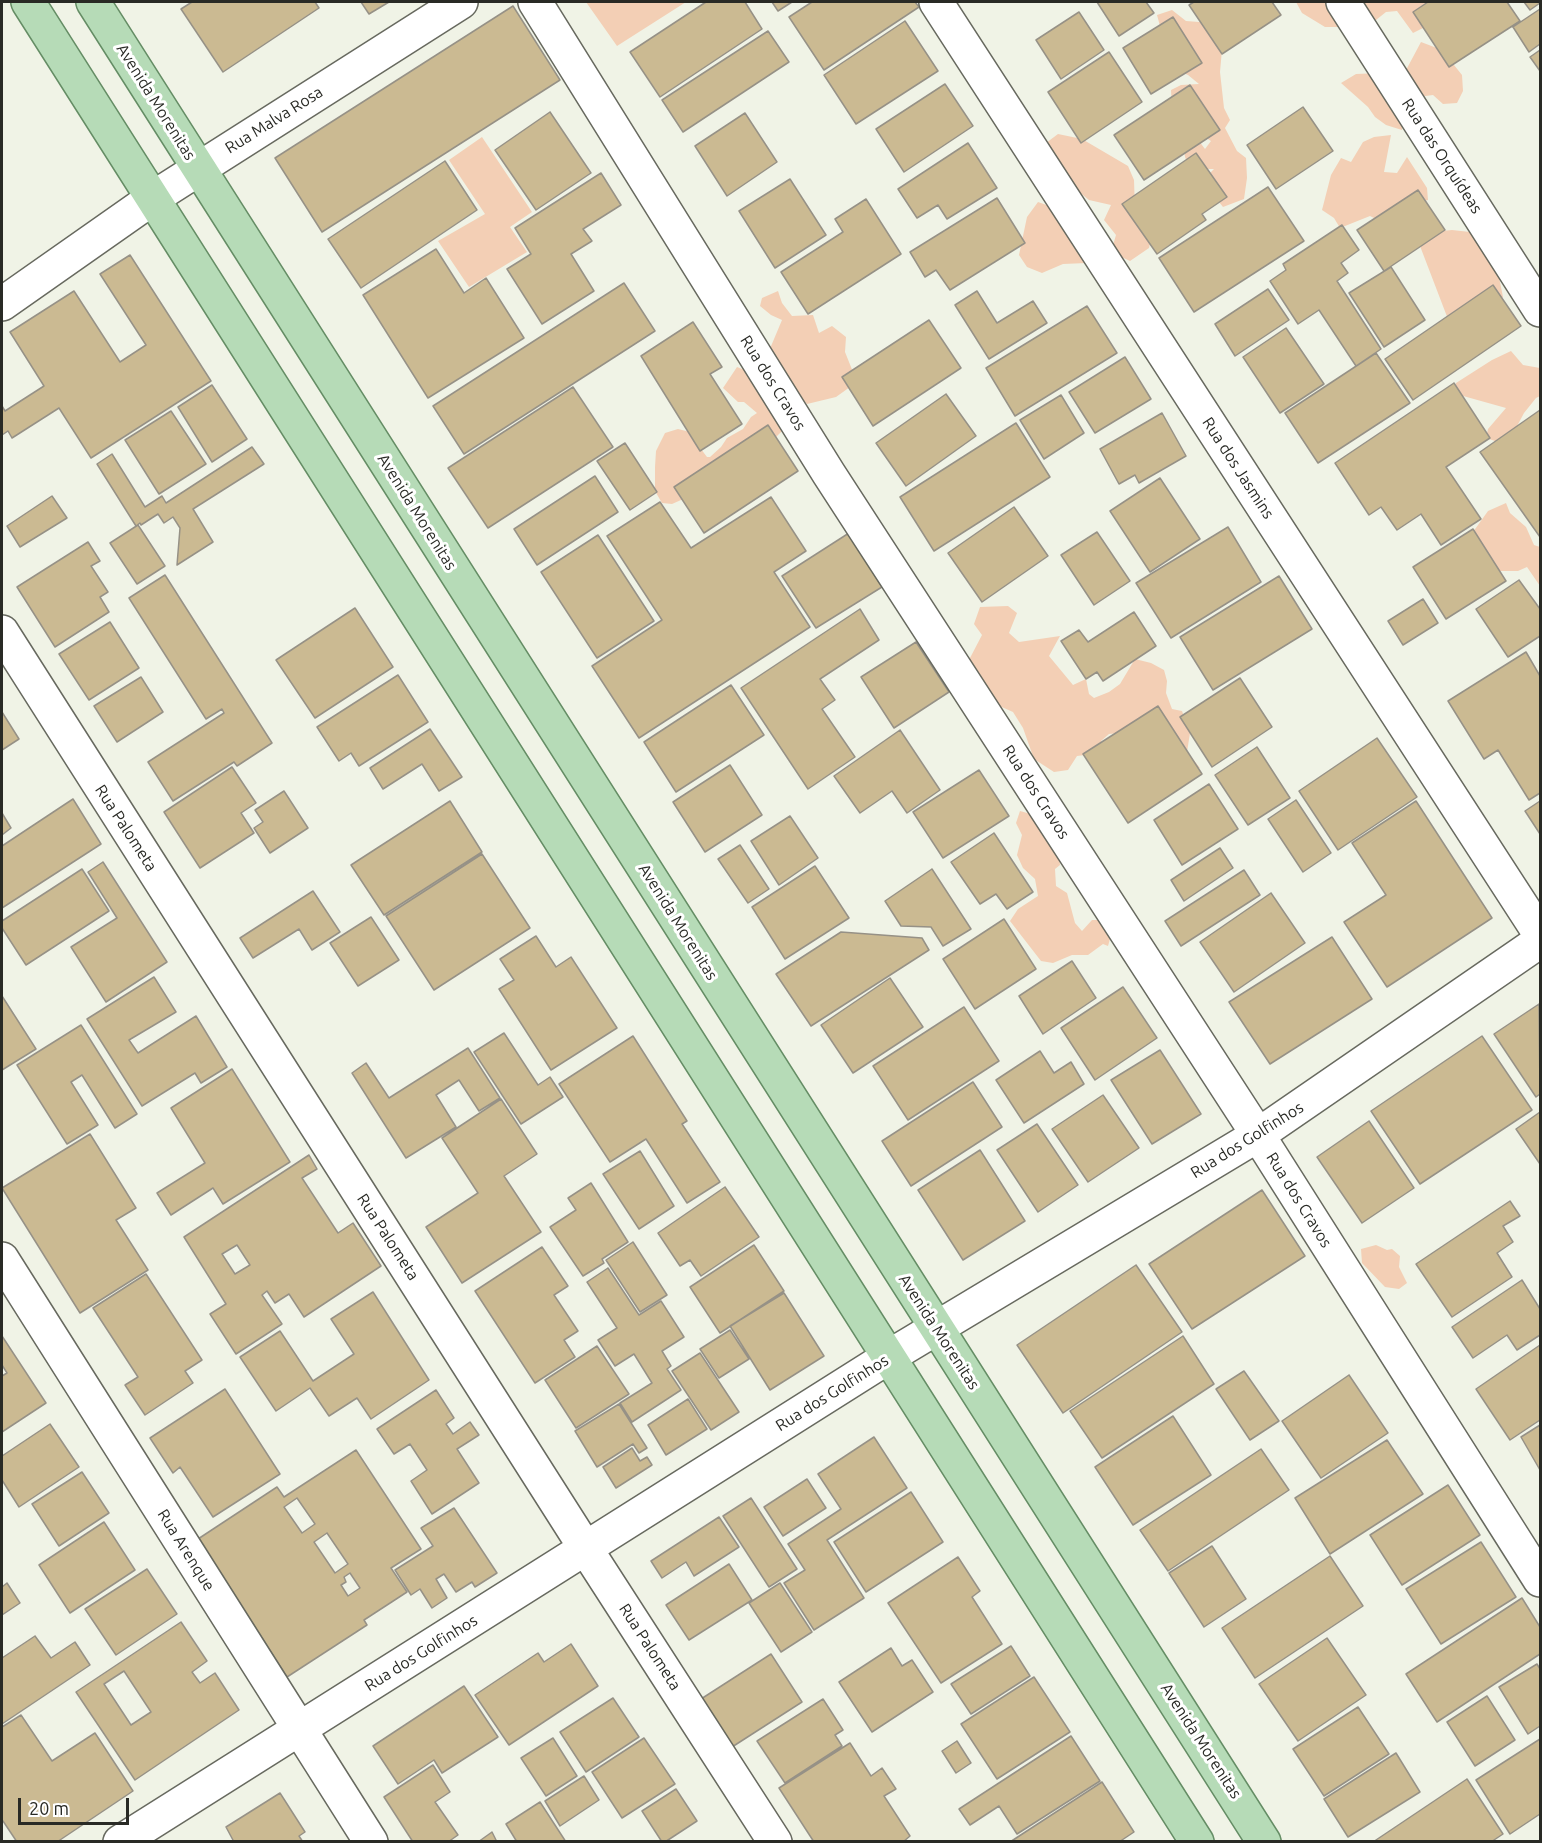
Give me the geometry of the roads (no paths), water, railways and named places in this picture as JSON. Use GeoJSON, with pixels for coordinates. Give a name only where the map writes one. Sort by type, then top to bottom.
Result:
{"type":"FeatureCollection","features":[{"type":"Feature","properties":{"kind":"main road"},"geometry":{"type":"LineString","coordinates":[[28,2],[1197,1842]]}},
{"type":"Feature","properties":{"kind":"main road","name":"Avenida Morenitas"},"geometry":{"type":"LineString","coordinates":[[93,2],[1264,1842]]}},
{"type":"Feature","properties":{"kind":"street","name":"Rua Malva Rosa"},"geometry":{"type":"LineString","coordinates":[[2,304],[153,198],[461,2]]}},
{"type":"Feature","properties":{"kind":"street","name":"Rua dos Cravos"},"geometry":{"type":"LineString","coordinates":[[535,2],[830,474],[1258,1135],[1540,1580]]}},
{"type":"Feature","properties":{"kind":"street","name":"Rua dos Jasmins"},"geometry":{"type":"LineString","coordinates":[[936,2],[1540,934]]}},
{"type":"Feature","properties":{"kind":"street","name":"Rua das Orquídeas"},"geometry":{"type":"LineString","coordinates":[[1343,2],[1540,310]]}},
{"type":"Feature","properties":{"kind":"street","name":"Rua Palometa"},"geometry":{"type":"LineString","coordinates":[[2,632],[586,1549],[776,1842]]}},
{"type":"Feature","properties":{"kind":"street","name":"Rua dos Golfinhos"},"geometry":{"type":"LineString","coordinates":[[120,1842],[890,1356],[1258,1135],[1540,941]]}},
{"type":"Feature","properties":{"kind":"street","name":"Rua Arenque"},"geometry":{"type":"LineString","coordinates":[[2,1259],[371,1842]]}}]}
